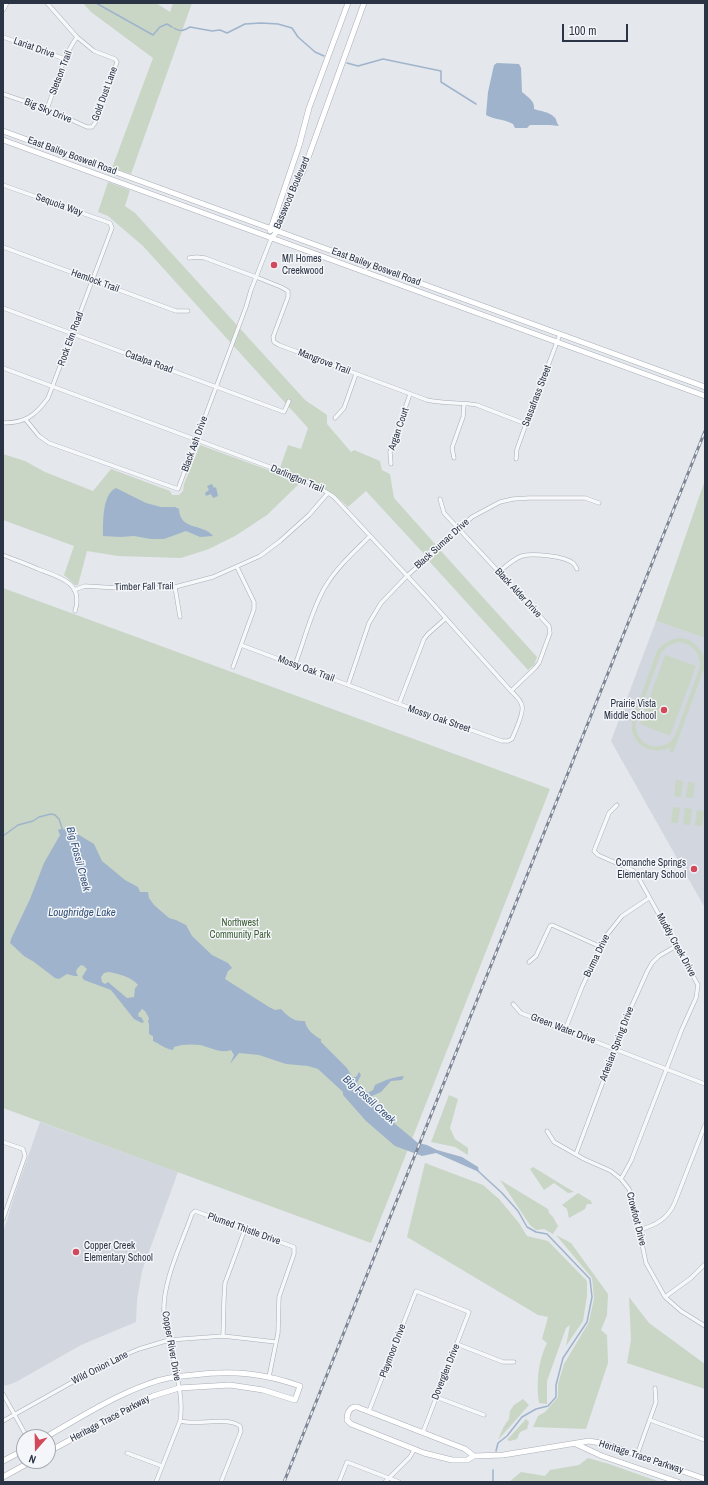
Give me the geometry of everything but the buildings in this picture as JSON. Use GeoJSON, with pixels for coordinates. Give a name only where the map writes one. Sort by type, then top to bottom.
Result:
{"type":"FeatureCollection","features":[{"type":"Feature","properties":{"kind":"main road"},"geometry":{"type":"LineString","coordinates":[[3,9],[6,3]]}},
{"type":"Feature","properties":{"kind":"main road","name":"Basswood Boulevard"},"geometry":{"type":"LineString","coordinates":[[271,238],[270,228],[299,146],[310,108],[348,3]]}},
{"type":"Feature","properties":{"kind":"main road","name":"Basswood Boulevard"},"geometry":{"type":"LineString","coordinates":[[271,238],[277,231],[288,202],[304,169],[364,3]]}},
{"type":"Feature","properties":{"kind":"main road","name":"East Bailey Boswell Road"},"geometry":{"type":"LineString","coordinates":[[3,130],[705,387]]}},
{"type":"Feature","properties":{"kind":"main road","name":"East Bailey Boswell Road"},"geometry":{"type":"LineString","coordinates":[[3,140],[705,396]]}},
{"type":"Feature","properties":{"kind":"main road"},"geometry":{"type":"LineString","coordinates":[[331,260],[335,252]]}},
{"type":"Feature","properties":{"kind":"main road"},"geometry":{"type":"LineString","coordinates":[[412,290],[415,281]]}},
{"type":"Feature","properties":{"kind":"main road"},"geometry":{"type":"LineString","coordinates":[[660,379],[663,372]]}},
{"type":"Feature","properties":{"kind":"main road","name":"Heritage Trace Parkway"},"geometry":{"type":"LineString","coordinates":[[56,1431],[119,1396],[149,1384],[176,1376],[213,1372],[232,1372],[269,1377],[300,1386],[295,1400],[276,1393],[236,1386],[210,1385],[179,1388],[153,1396],[132,1406],[56,1448]]}},
{"type":"Feature","properties":{"kind":"main road","name":"Heritage Trace Parkway"},"geometry":{"type":"LineString","coordinates":[[474,1456],[465,1449],[369,1411],[357,1407],[353,1407],[349,1411],[347,1420],[351,1424],[414,1450],[452,1460],[467,1460],[474,1456],[503,1455],[562,1444],[593,1442],[606,1444],[637,1454],[705,1479]]}},
{"type":"Feature","properties":{"kind":"main road","name":"Heritage Trace Parkway"},"geometry":{"type":"LineString","coordinates":[[576,1444],[602,1456],[678,1482]]}},
{"type":"Feature","properties":{"kind":"main road"},"geometry":{"type":"LineString","coordinates":[[3,1462],[16,1455]]}},
{"type":"Feature","properties":{"kind":"main road"},"geometry":{"type":"LineString","coordinates":[[3,1477],[18,1469]]}},
{"type":"Feature","properties":{"kind":"street"},"geometry":{"type":"LineString","coordinates":[[47,3],[77,37]]}},
{"type":"Feature","properties":{"kind":"street","name":"Lariat Drive"},"geometry":{"type":"LineString","coordinates":[[3,37],[65,59]]}},
{"type":"Feature","properties":{"kind":"street","name":"Stetson Trail"},"geometry":{"type":"LineString","coordinates":[[47,110],[65,59],[77,37]]}},
{"type":"Feature","properties":{"kind":"street","name":"Gold Dust Lane"},"geometry":{"type":"LineString","coordinates":[[77,37],[94,51],[116,61],[117,64],[101,108],[92,127]]}},
{"type":"Feature","properties":{"kind":"street","name":"Big Sky Drive"},"geometry":{"type":"LineString","coordinates":[[3,94],[87,127],[92,127]]}},
{"type":"Feature","properties":{"kind":"street","name":"Sequoia Way"},"geometry":{"type":"LineString","coordinates":[[3,185],[110,223],[112,228]]}},
{"type":"Feature","properties":{"kind":"street","name":"Rock Elm Road"},"geometry":{"type":"LineString","coordinates":[[26,420],[42,407],[53,387],[112,228]]}},
{"type":"Feature","properties":{"kind":"street","name":"Black Ash Drive"},"geometry":{"type":"LineString","coordinates":[[26,420],[39,436],[49,443],[178,489],[271,238]]}},
{"type":"Feature","properties":{"kind":"street","name":"Hemlock Trail"},"geometry":{"type":"LineString","coordinates":[[3,247],[176,311],[188,311]]}},
{"type":"Feature","properties":{"kind":"street","name":"Mangrove Trail"},"geometry":{"type":"LineString","coordinates":[[189,258],[205,258],[288,291],[288,297],[273,337],[274,342],[279,345],[438,403],[477,405],[526,424]]}},
{"type":"Feature","properties":{"kind":"street","name":"Catalpa Road"},"geometry":{"type":"LineString","coordinates":[[3,308],[284,412],[289,401]]}},
{"type":"Feature","properties":{"kind":"street","name":"Sassafrass Street"},"geometry":{"type":"LineString","coordinates":[[516,459],[517,449],[560,334]]}},
{"type":"Feature","properties":{"kind":"street","name":"Darlington Trail"},"geometry":{"type":"LineString","coordinates":[[3,368],[302,479],[328,492],[407,576],[520,702],[522,712],[512,739],[508,741]]}},
{"type":"Feature","properties":{"kind":"street"},"geometry":{"type":"LineString","coordinates":[[335,418],[344,408],[356,374]]}},
{"type":"Feature","properties":{"kind":"street","name":"Argan Court"},"geometry":{"type":"LineString","coordinates":[[391,464],[390,452],[410,394]]}},
{"type":"Feature","properties":{"kind":"street"},"geometry":{"type":"LineString","coordinates":[[454,458],[452,448],[465,410],[464,404]]}},
{"type":"Feature","properties":{"kind":"street"},"geometry":{"type":"LineString","coordinates":[[3,423],[26,420]]}},
{"type":"Feature","properties":{"kind":"street","name":"Timber Fall Trail"},"geometry":{"type":"LineString","coordinates":[[74,590],[85,586],[135,589],[175,587],[213,577],[260,556],[280,541],[309,515],[328,492]]}},
{"type":"Feature","properties":{"kind":"street","name":"Black Sumac Drive"},"geometry":{"type":"LineString","coordinates":[[348,685],[369,623],[381,603],[407,576],[472,517],[500,502],[513,499],[585,498],[600,503]]}},
{"type":"Feature","properties":{"kind":"street","name":"Black Alder Drive"},"geometry":{"type":"LineString","coordinates":[[440,499],[444,513],[549,626],[550,633],[535,668],[511,691]]}},
{"type":"Feature","properties":{"kind":"street"},"geometry":{"type":"LineString","coordinates":[[295,665],[317,604],[326,586],[347,557],[370,536]]}},
{"type":"Feature","properties":{"kind":"street"},"geometry":{"type":"LineString","coordinates":[[498,572],[517,558],[531,554],[542,554],[563,559],[573,563],[577,568]]}},
{"type":"Feature","properties":{"kind":"street"},"geometry":{"type":"LineString","coordinates":[[3,555],[64,578],[72,586],[78,602],[75,612]]}},
{"type":"Feature","properties":{"kind":"street"},"geometry":{"type":"LineString","coordinates":[[233,667],[254,609],[254,602],[237,567]]}},
{"type":"Feature","properties":{"kind":"street"},"geometry":{"type":"LineString","coordinates":[[175,587],[180,617]]}},
{"type":"Feature","properties":{"kind":"street"},"geometry":{"type":"LineString","coordinates":[[399,704],[424,640],[428,634],[445,618]]}},
{"type":"Feature","properties":{"kind":"street","name":"Mossy Oak Trail"},"geometry":{"type":"LineString","coordinates":[[242,645],[372,694]]}},
{"type":"Feature","properties":{"kind":"street","name":"Mossy Oak Street"},"geometry":{"type":"LineString","coordinates":[[372,694],[502,741],[508,741]]}},
{"type":"Feature","properties":{"kind":"street","name":"Muddy Creek Drive"},"geometry":{"type":"LineString","coordinates":[[616,805],[609,813],[594,851],[598,855],[632,870],[637,875],[698,986],[631,1161],[621,1179]]}},
{"type":"Feature","properties":{"kind":"street","name":"Burma Drive"},"geometry":{"type":"LineString","coordinates":[[565,1030],[606,936],[616,922],[628,911],[649,898]]}},
{"type":"Feature","properties":{"kind":"street"},"geometry":{"type":"LineString","coordinates":[[529,962],[536,956],[550,926],[552,925],[601,947]]}},
{"type":"Feature","properties":{"kind":"street","name":"Artesian Spring Drive"},"geometry":{"type":"LineString","coordinates":[[576,1154],[632,1005],[649,967],[658,956],[676,946]]}},
{"type":"Feature","properties":{"kind":"street","name":"Green Water Drive"},"geometry":{"type":"LineString","coordinates":[[513,1004],[521,1013],[705,1084]]}},
{"type":"Feature","properties":{"kind":"street"},"geometry":{"type":"LineString","coordinates":[[639,1230],[656,1224],[671,1211],[705,1125]]}},
{"type":"Feature","properties":{"kind":"street","name":"Crowfoot Drive"},"geometry":{"type":"LineString","coordinates":[[547,1132],[554,1142],[588,1161],[611,1171],[621,1179],[631,1195],[646,1263],[665,1297],[681,1311],[705,1326]]}},
{"type":"Feature","properties":{"kind":"street"},"geometry":{"type":"LineString","coordinates":[[3,1142],[23,1149],[25,1152],[24,1160],[3,1219]]}},
{"type":"Feature","properties":{"kind":"street","name":"Plumed Thistle Drive"},"geometry":{"type":"LineString","coordinates":[[195,1211],[294,1248],[294,1254],[279,1297],[276,1342]]}},
{"type":"Feature","properties":{"kind":"street","name":"Copper River Drive"},"geometry":{"type":"LineString","coordinates":[[156,1482],[180,1422],[181,1407],[179,1388],[164,1314],[167,1284],[192,1214],[195,1211]]}},
{"type":"Feature","properties":{"kind":"street"},"geometry":{"type":"LineString","coordinates":[[223,1336],[225,1283],[244,1229]]}},
{"type":"Feature","properties":{"kind":"street"},"geometry":{"type":"LineString","coordinates":[[665,1297],[691,1278],[705,1264]]}},
{"type":"Feature","properties":{"kind":"street","name":"Playmoor Drive"},"geometry":{"type":"LineString","coordinates":[[369,1411],[416,1291],[469,1312]]}},
{"type":"Feature","properties":{"kind":"street","name":"Doverglen Drive"},"geometry":{"type":"LineString","coordinates":[[422,1432],[469,1312]]}},
{"type":"Feature","properties":{"kind":"street","name":"Wild Onion Lane"},"geometry":{"type":"LineString","coordinates":[[3,1421],[110,1361],[139,1349],[169,1340],[223,1336],[276,1342]]}},
{"type":"Feature","properties":{"kind":"street"},"geometry":{"type":"LineString","coordinates":[[269,1377],[276,1342]]}},
{"type":"Feature","properties":{"kind":"street"},"geometry":{"type":"LineString","coordinates":[[457,1344],[503,1362],[514,1362]]}},
{"type":"Feature","properties":{"kind":"street"},"geometry":{"type":"LineString","coordinates":[[637,1454],[656,1402],[655,1388]]}},
{"type":"Feature","properties":{"kind":"street"},"geometry":{"type":"LineString","coordinates":[[3,1394],[22,1429]]}},
{"type":"Feature","properties":{"kind":"street"},"geometry":{"type":"LineString","coordinates":[[436,1397],[484,1415]]}},
{"type":"Feature","properties":{"kind":"street"},"geometry":{"type":"LineString","coordinates":[[650,1420],[705,1440]]}},
{"type":"Feature","properties":{"kind":"street"},"geometry":{"type":"LineString","coordinates":[[180,1422],[192,1424],[219,1422],[235,1423],[240,1426],[241,1431],[221,1482]]}},
{"type":"Feature","properties":{"kind":"street"},"geometry":{"type":"LineString","coordinates":[[385,1482],[410,1457],[414,1450]]}},
{"type":"Feature","properties":{"kind":"street"},"geometry":{"type":"LineString","coordinates":[[127,1453],[162,1466]]}},
{"type":"Feature","properties":{"kind":"street"},"geometry":{"type":"LineString","coordinates":[[339,1482],[347,1462],[399,1482]]}},
{"type":"Feature","properties":{"kind":"shaded area","name":"Prairie Vista Middle School"},"geometry":{"type":"Polygon","coordinates":[[[656,621],[705,638],[705,908],[611,741],[656,621]]]}},
{"type":"Feature","properties":{"kind":"shaded area","name":"Copper Creek Elementary School"},"geometry":{"type":"Polygon","coordinates":[[[40,1122],[178,1172],[142,1271],[137,1300],[136,1322],[81,1345],[16,1382],[5,1386],[3,1380],[3,1233],[40,1122]]]}},
{"type":"Feature","properties":{"kind":"green space"},"geometry":{"type":"Polygon","coordinates":[[[83,3],[156,3],[170,12],[173,3],[192,3],[131,174],[112,168],[153,58],[91,12],[83,3]]]}},
{"type":"Feature","properties":{"kind":"green space"},"geometry":{"type":"Polygon","coordinates":[[[108,182],[130,190],[125,206],[135,213],[305,400],[327,415],[327,424],[351,452],[354,450],[380,461],[382,470],[390,474],[394,498],[436,545],[426,556],[366,491],[348,507],[340,499],[324,488],[308,479],[280,468],[288,445],[301,449],[308,428],[143,246],[108,216],[98,212],[108,182]]]}},
{"type":"Feature","properties":{"kind":"green space"},"geometry":{"type":"Polygon","coordinates":[[[200,445],[301,482],[267,515],[235,536],[209,549],[181,558],[118,556],[87,551],[78,585],[75,585],[64,575],[74,546],[3,520],[3,454],[25,461],[45,472],[93,491],[111,469],[170,491],[172,495],[179,495],[183,491],[184,484],[200,445]]]}},
{"type":"Feature","properties":{"kind":"green space"},"geometry":{"type":"Polygon","coordinates":[[[705,480],[705,638],[656,621],[705,480]]]}},
{"type":"Feature","properties":{"kind":"green space"},"geometry":{"type":"Polygon","coordinates":[[[440,550],[537,657],[534,665],[528,670],[429,561],[440,550]]]}},
{"type":"Feature","properties":{"kind":"green space","name":"Northwest Community Park"},"geometry":{"type":"Polygon","coordinates":[[[3,588],[550,789],[371,1243],[3,1108],[3,588]]]}},
{"type":"Feature","properties":{"kind":"green space"},"geometry":{"type":"Polygon","coordinates":[[[680,638],[692,641],[700,649],[704,656],[705,654],[705,666],[673,753],[669,752],[671,747],[663,750],[656,750],[643,746],[634,736],[632,721],[657,651],[670,640],[680,638]],[[677,642],[668,646],[661,653],[636,722],[636,730],[639,737],[650,745],[663,745],[675,736],[700,667],[697,653],[691,646],[682,642],[677,642]]]}},
{"type":"Feature","properties":{"kind":"green space"},"geometry":{"type":"Polygon","coordinates":[[[665,655],[696,666],[670,736],[640,724],[665,655]]]}},
{"type":"Feature","properties":{"kind":"green space"},"geometry":{"type":"Polygon","coordinates":[[[676,780],[683,781],[681,797],[674,796],[676,780]]]}},
{"type":"Feature","properties":{"kind":"green space"},"geometry":{"type":"Polygon","coordinates":[[[688,782],[695,783],[693,798],[686,798],[688,782]]]}},
{"type":"Feature","properties":{"kind":"green space"},"geometry":{"type":"Polygon","coordinates":[[[673,807],[680,808],[678,823],[671,823],[673,807]]]}},
{"type":"Feature","properties":{"kind":"green space"},"geometry":{"type":"Polygon","coordinates":[[[685,808],[692,809],[690,825],[683,824],[685,808]]]}},
{"type":"Feature","properties":{"kind":"green space"},"geometry":{"type":"Polygon","coordinates":[[[697,810],[704,811],[702,826],[695,825],[697,810]]]}},
{"type":"Feature","properties":{"kind":"green space"},"geometry":{"type":"Polygon","coordinates":[[[449,1095],[458,1099],[450,1128],[455,1139],[468,1148],[468,1155],[455,1147],[431,1142],[449,1095]]]}},
{"type":"Feature","properties":{"kind":"green space"},"geometry":{"type":"Polygon","coordinates":[[[425,1163],[483,1185],[499,1199],[519,1223],[527,1236],[548,1241],[587,1281],[587,1296],[583,1321],[566,1346],[570,1325],[566,1328],[547,1381],[547,1404],[539,1403],[538,1372],[547,1343],[542,1339],[548,1317],[538,1315],[407,1237],[425,1163]]]}},
{"type":"Feature","properties":{"kind":"green space"},"geometry":{"type":"Polygon","coordinates":[[[533,1167],[574,1192],[568,1193],[554,1183],[544,1190],[530,1169],[533,1167]]]}},
{"type":"Feature","properties":{"kind":"green space"},"geometry":{"type":"Polygon","coordinates":[[[500,1180],[548,1209],[558,1226],[553,1234],[544,1229],[536,1230],[530,1225],[500,1180]]]}},
{"type":"Feature","properties":{"kind":"green space"},"geometry":{"type":"Polygon","coordinates":[[[578,1193],[591,1201],[592,1204],[587,1204],[585,1209],[569,1218],[567,1209],[562,1205],[578,1193]]]}},
{"type":"Feature","properties":{"kind":"green space"},"geometry":{"type":"Polygon","coordinates":[[[556,1235],[571,1243],[608,1294],[607,1315],[601,1330],[607,1335],[608,1363],[586,1429],[533,1427],[538,1416],[545,1412],[558,1397],[558,1384],[564,1364],[589,1322],[594,1298],[592,1278],[556,1235]]]}},
{"type":"Feature","properties":{"kind":"green space"},"geometry":{"type":"Polygon","coordinates":[[[629,1297],[649,1323],[705,1364],[705,1389],[627,1363],[631,1340],[629,1297]]]}},
{"type":"Feature","properties":{"kind":"green space"},"geometry":{"type":"Polygon","coordinates":[[[523,1399],[529,1405],[498,1440],[509,1419],[510,1411],[514,1405],[523,1399]]]}},
{"type":"Feature","properties":{"kind":"green space"},"geometry":{"type":"Polygon","coordinates":[[[526,1419],[529,1422],[527,1429],[520,1432],[517,1439],[510,1441],[507,1440],[526,1419]]]}},
{"type":"Feature","properties":{"kind":"green space"},"geometry":{"type":"Polygon","coordinates":[[[588,1458],[660,1482],[509,1482],[521,1472],[545,1476],[550,1470],[579,1465],[588,1458]]]}},
{"type":"Feature","properties":{"kind":"water"},"geometry":{"type":"Polygon","coordinates":[[[497,63],[519,64],[521,68],[522,92],[532,101],[534,109],[552,115],[556,119],[559,126],[530,125],[527,128],[515,128],[510,122],[486,115],[488,92],[494,65],[497,63]]]}},
{"type":"Feature","properties":{"kind":"water"},"geometry":{"type":"Polygon","coordinates":[[[212,484],[214,488],[216,487],[218,496],[213,498],[211,494],[206,496],[205,493],[209,490],[207,486],[212,484]]]}},
{"type":"Feature","properties":{"kind":"water"},"geometry":{"type":"Polygon","coordinates":[[[116,488],[146,503],[161,507],[175,507],[179,509],[180,516],[183,521],[204,529],[213,536],[200,537],[186,531],[164,539],[151,539],[134,536],[103,536],[104,509],[108,496],[111,491],[116,488]]]}},
{"type":"Feature","properties":{"kind":"water","name":"Loughridge Lake"},"geometry":{"type":"Polygon","coordinates":[[[58,830],[71,830],[94,844],[102,861],[125,880],[138,887],[140,892],[148,892],[149,898],[154,905],[169,918],[186,925],[192,936],[212,955],[228,963],[232,968],[228,971],[225,979],[269,1007],[275,1010],[281,1009],[297,1021],[305,1021],[313,1034],[321,1039],[321,1042],[347,1068],[352,1077],[356,1077],[359,1072],[361,1075],[357,1083],[368,1093],[373,1090],[375,1085],[379,1083],[404,1076],[402,1080],[391,1081],[381,1092],[372,1096],[371,1100],[382,1113],[418,1143],[462,1157],[478,1167],[479,1172],[436,1153],[422,1156],[395,1146],[366,1121],[343,1095],[343,1092],[318,1069],[308,1066],[286,1064],[259,1055],[239,1053],[230,1064],[234,1055],[231,1050],[219,1051],[200,1045],[190,1044],[174,1047],[173,1050],[167,1049],[153,1041],[153,1036],[149,1034],[149,1018],[145,1011],[142,1009],[138,1014],[144,1022],[142,1023],[134,1019],[111,990],[84,980],[82,977],[87,969],[84,966],[81,965],[77,969],[76,972],[78,976],[67,974],[59,979],[55,978],[24,956],[10,943],[11,939],[30,899],[44,863],[60,835],[58,830]],[[109,972],[104,973],[101,977],[102,982],[105,984],[108,982],[127,998],[134,997],[135,988],[138,985],[135,982],[129,978],[109,972]]]}},
{"type":"Feature","properties":{"kind":"waterway"},"geometry":{"type":"LineString","coordinates":[[96,3],[153,35],[160,27],[167,24],[172,27]]}},
{"type":"Feature","properties":{"kind":"waterway"},"geometry":{"type":"LineString","coordinates":[[174,28],[182,30],[190,27],[212,31],[220,30],[227,33],[245,24],[278,24],[292,28],[298,37],[315,52],[324,56]]}},
{"type":"Feature","properties":{"kind":"waterway"},"geometry":{"type":"LineString","coordinates":[[347,63],[358,66],[383,59],[441,71],[441,82],[476,104]]}},
{"type":"Feature","properties":{"kind":"waterway","name":"Big Fossil Creek"},"geometry":{"type":"LineString","coordinates":[[3,836],[18,825],[51,814],[55,815],[59,819],[63,831]]}},
{"type":"Feature","properties":{"kind":"waterway","name":"Big Fossil Creek"},"geometry":{"type":"LineString","coordinates":[[478,1171],[502,1193],[518,1211],[527,1227],[536,1232],[547,1234],[590,1279],[592,1297],[587,1322],[563,1358],[556,1385],[556,1397],[548,1406],[536,1409],[522,1417],[507,1436],[498,1443],[496,1451]]}},
{"type":"Feature","properties":{"kind":"waterway","name":"Big Fossil Creek"},"geometry":{"type":"LineString","coordinates":[[493,1470],[493,1482]]}},
{"type":"Feature","properties":{"kind":"railway"},"geometry":{"type":"LineString","coordinates":[[284,1482],[705,431]]}},
{"type":"Feature","properties":{"kind":"place","name":"M/I Homes Creekwood"},"geometry":{"type":"Point","coordinates":[274,265]}},
{"type":"Feature","properties":{"kind":"place","name":"Prairie Vista Middle School"},"geometry":{"type":"Point","coordinates":[664,710]}},
{"type":"Feature","properties":{"kind":"place","name":"Comanche Springs Elementary School"},"geometry":{"type":"Point","coordinates":[694,869]}},
{"type":"Feature","properties":{"kind":"place","name":"Copper Creek Elementary School"},"geometry":{"type":"Point","coordinates":[76,1252]}}]}
